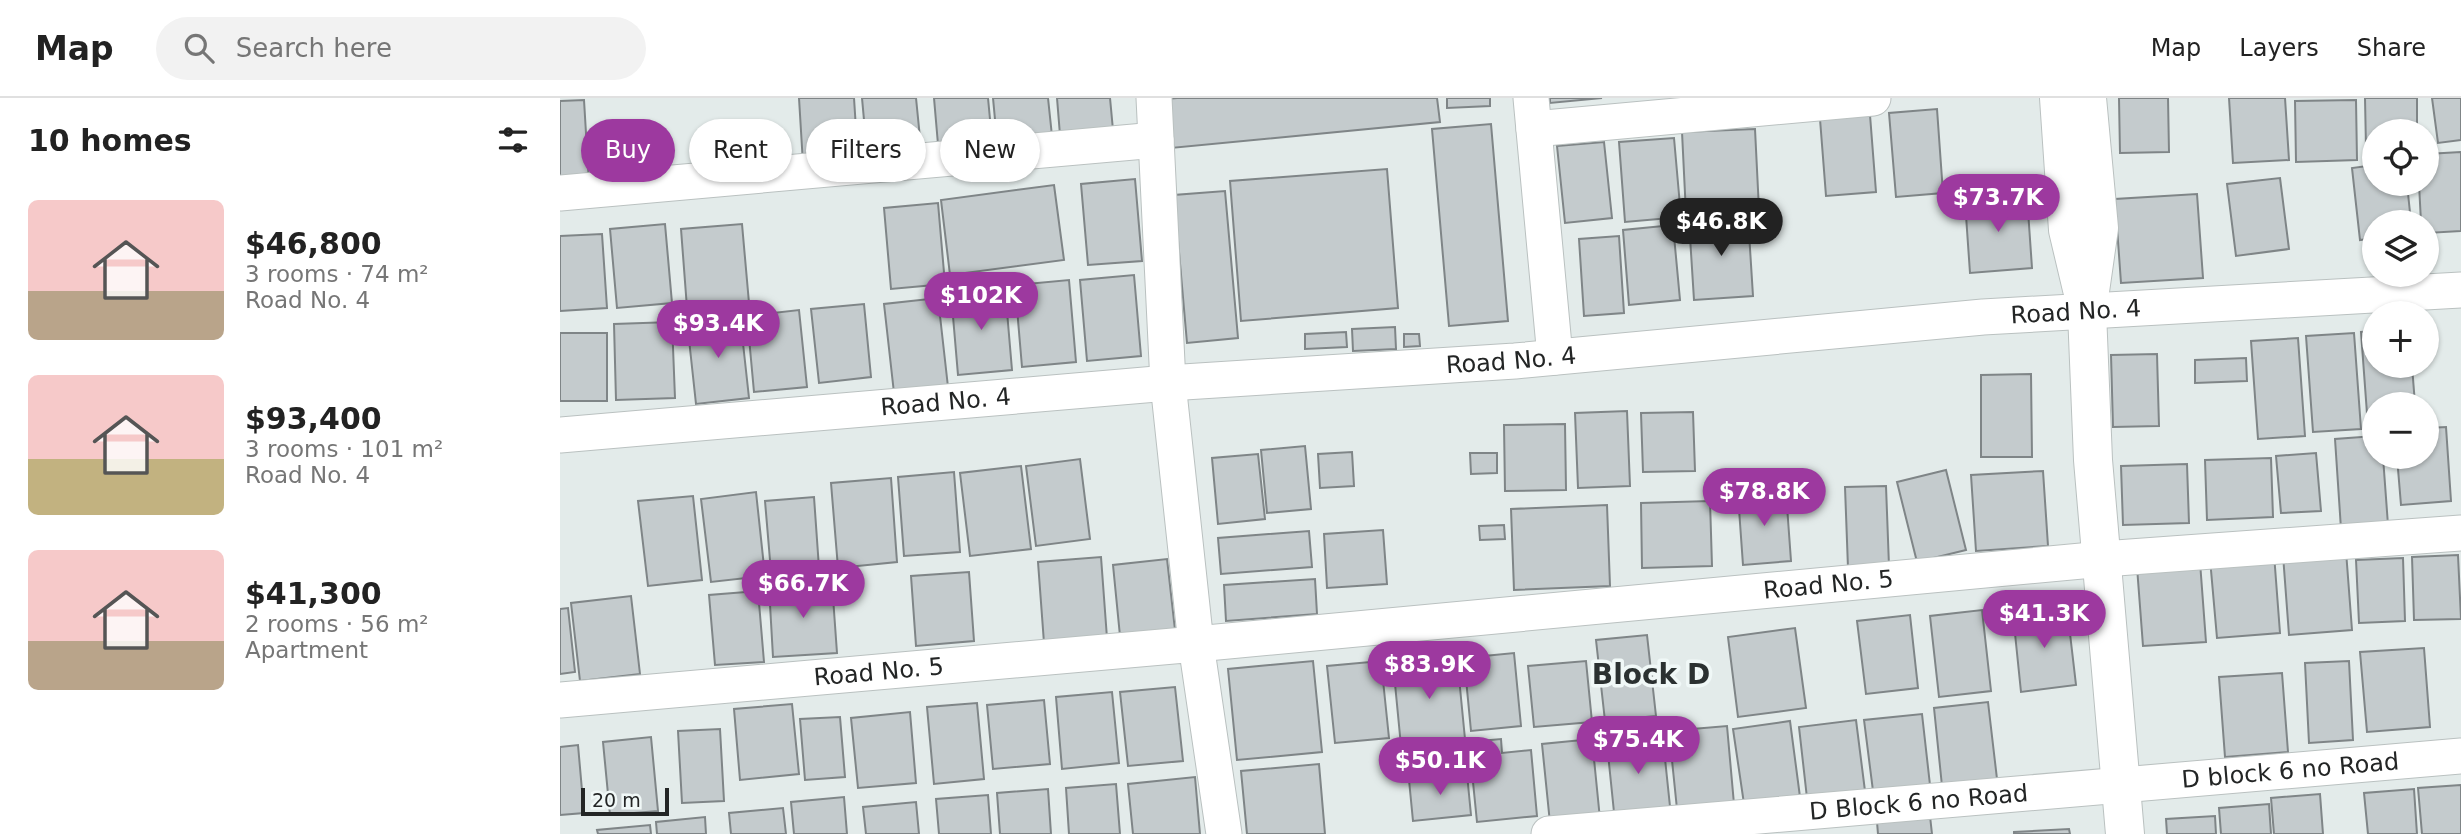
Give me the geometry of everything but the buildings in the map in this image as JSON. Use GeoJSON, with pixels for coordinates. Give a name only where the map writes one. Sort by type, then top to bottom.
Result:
{"type":"FeatureCollection","features":[{"type":"Feature","properties":{"kind":"street"},"geometry":{"type":"LineString","coordinates":[[1154,98],[1168,383],[1196,644],[1224,834]]}},
{"type":"Feature","properties":{"kind":"street"},"geometry":{"type":"LineString","coordinates":[[1555,357],[1533,114],[1873,98]]}},
{"type":"Feature","properties":{"kind":"street"},"geometry":{"type":"LineString","coordinates":[[2059,98],[2068,230],[2087,312]]}},
{"type":"Feature","properties":{"kind":"street"},"geometry":{"type":"LineString","coordinates":[[2087,98],[2099,228],[2087,312],[2093,460],[2125,834]]}},
{"type":"Feature","properties":{"kind":"street"},"geometry":{"type":"LineString","coordinates":[[560,193],[1156,140]]}},
{"type":"Feature","properties":{"kind":"street","name":"Road No. 4"},"geometry":{"type":"LineString","coordinates":[[560,435],[1168,383],[1555,357],[1983,317],[2461,290]]}},
{"type":"Feature","properties":{"kind":"street","name":"Road No. 5"},"geometry":{"type":"LineString","coordinates":[[560,700],[1196,644],[2103,559],[2461,533]]}},
{"type":"Feature","properties":{"kind":"street","name":"D block 6 no Road"},"geometry":{"type":"LineString","coordinates":[[2120,784],[2461,756]]}},
{"type":"Feature","properties":{"kind":"street","name":"D Block 6 no Road"},"geometry":{"type":"LineString","coordinates":[[1549,834],[2120,784]]}},
{"type":"Feature","properties":{"kind":"district","name":"Block D"},"geometry":{"type":"Point","coordinates":[1651,674]}}]}
